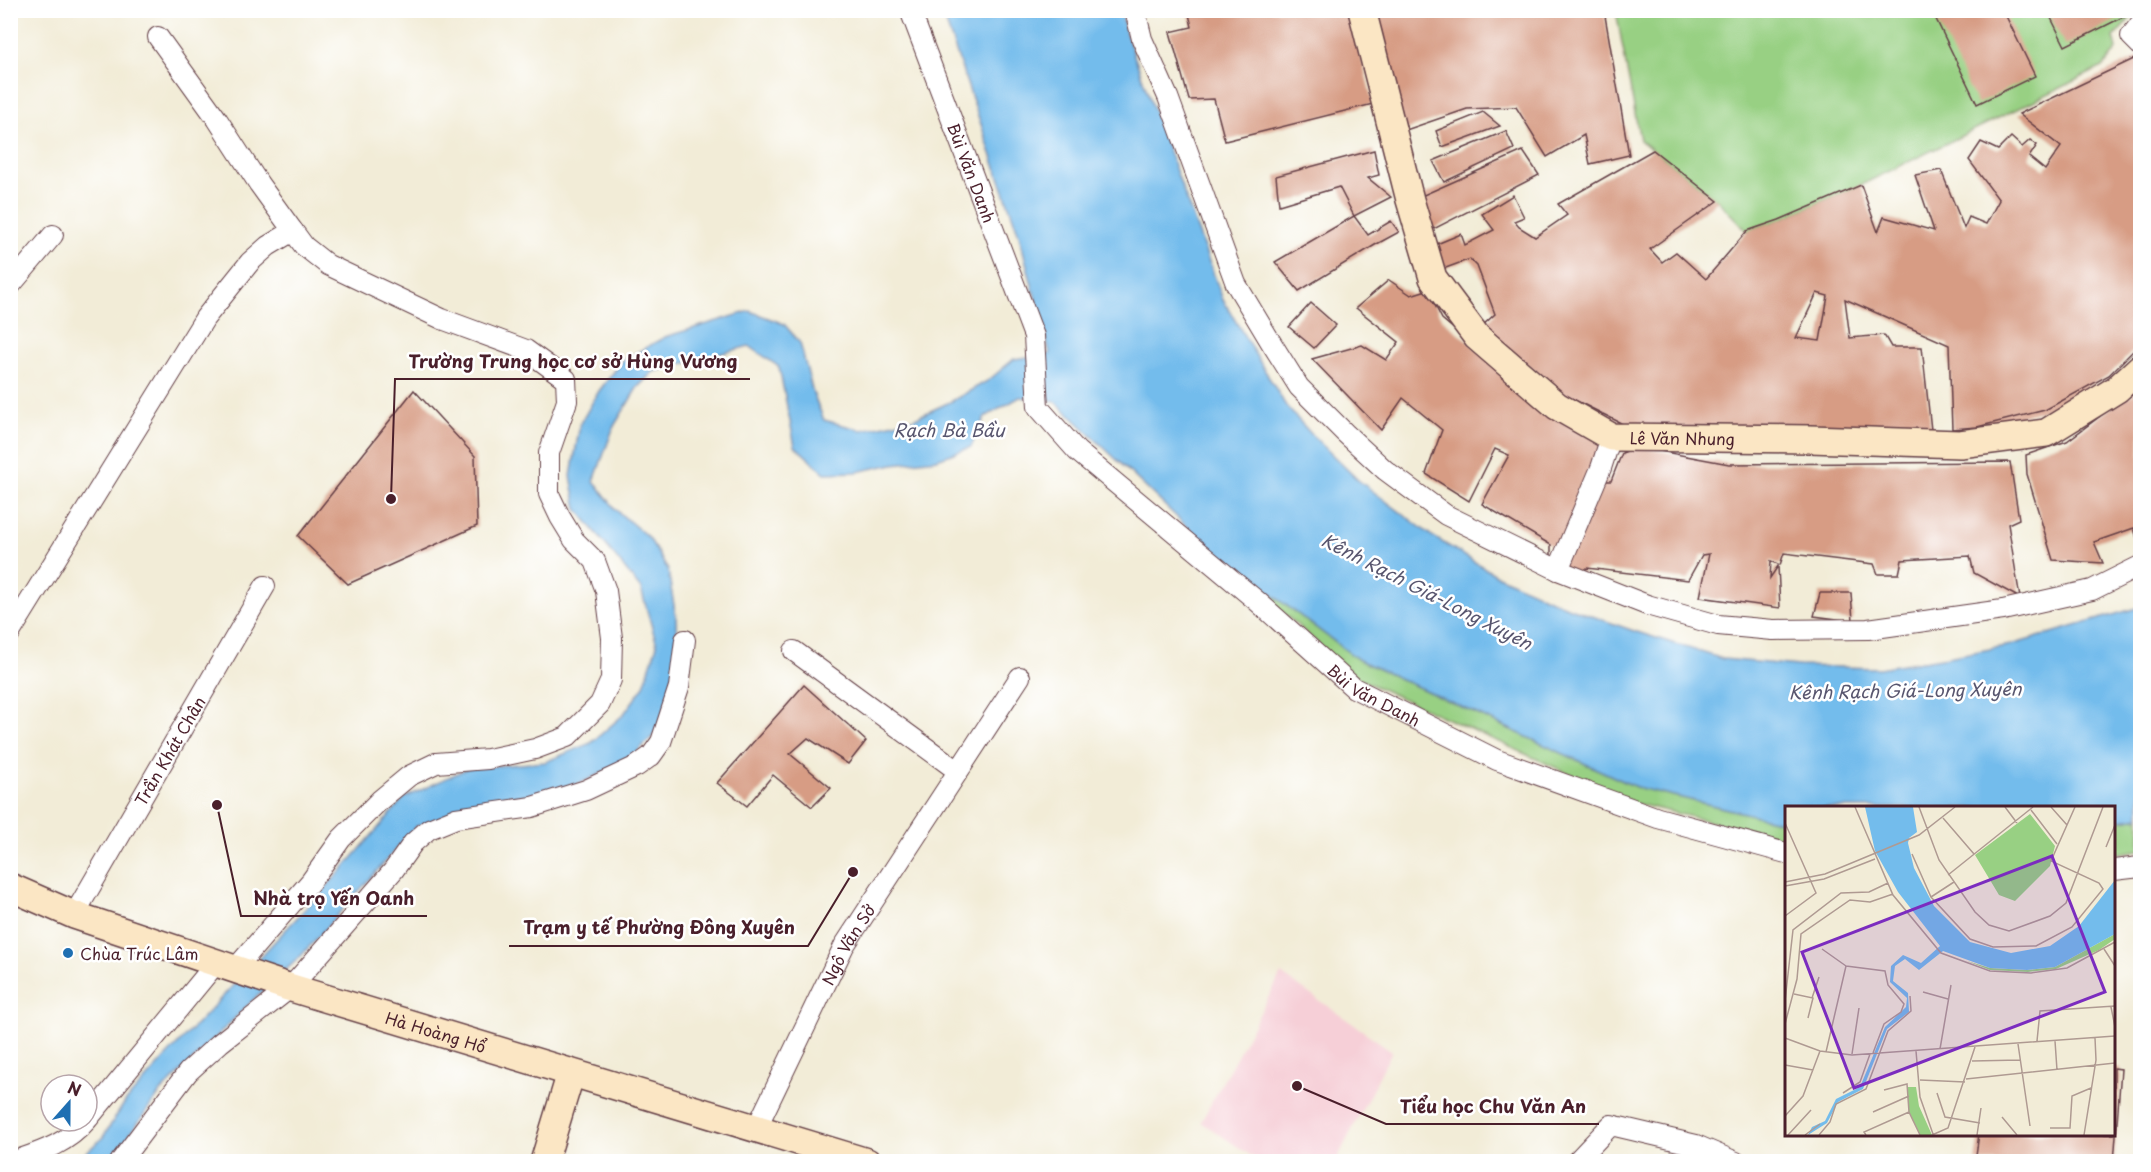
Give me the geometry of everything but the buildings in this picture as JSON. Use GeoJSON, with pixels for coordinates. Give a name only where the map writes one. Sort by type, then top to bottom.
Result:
{"type":"FeatureCollection","features":[{"type":"Feature","properties":{"kind":"street","name":"Bùi Văn Danh"},"geometry":{"type":"LineString","coordinates":[[910,10],[1034,336],[1038,407],[1077,451],[1257,601],[1354,688],[1497,760],[1658,818],[1785,853]]}},
{"type":"Feature","properties":{"kind":"street"},"geometry":{"type":"LineString","coordinates":[[1135,10],[1142,39],[1168,97],[1236,284],[1299,387],[1385,470],[1446,515],[1558,570],[1657,608],[1718,625],[1773,630],[1868,629],[2003,610],[2092,590],[2140,566]]}},
{"type":"Feature","properties":{"kind":"street","name":"Lê Văn Nhung"},"geometry":{"type":"LineString","coordinates":[[1362,10],[1410,200],[1433,278],[1477,337],[1557,406],[1611,437],[1810,439],[1960,444],[2046,433],[2117,389],[2140,368]]}},
{"type":"Feature","properties":{"kind":"street"},"geometry":{"type":"LineString","coordinates":[[2140,24],[2131,36],[2140,45]]}},
{"type":"Feature","properties":{"kind":"street"},"geometry":{"type":"LineString","coordinates":[[99,1106],[311,881],[341,839],[408,776],[436,764],[488,759],[535,749],[567,736],[600,704],[611,680],[612,638],[606,591],[595,561],[574,540],[549,494],[549,453],[567,401],[566,379],[526,350],[442,319],[328,264],[304,246],[158,37]]}},
{"type":"Feature","properties":{"kind":"street"},"geometry":{"type":"LineString","coordinates":[[10,633],[206,318],[250,262],[268,246],[293,231]]}},
{"type":"Feature","properties":{"kind":"street"},"geometry":{"type":"LineString","coordinates":[[10,286],[53,235]]}},
{"type":"Feature","properties":{"kind":"street"},"geometry":{"type":"LineString","coordinates":[[1558,570],[1601,468],[1611,437]]}},
{"type":"Feature","properties":{"kind":"street","name":"Trần Khát Chân"},"geometry":{"type":"LineString","coordinates":[[74,915],[265,586]]}},
{"type":"Feature","properties":{"kind":"street"},"geometry":{"type":"LineString","coordinates":[[120,1161],[188,1072],[288,987],[393,871],[418,837],[429,829],[456,818],[532,807],[586,790],[637,766],[651,756],[661,742],[679,687],[685,640]]}},
{"type":"Feature","properties":{"kind":"street"},"geometry":{"type":"LineString","coordinates":[[794,651],[958,771]]}},
{"type":"Feature","properties":{"kind":"street","name":"Ngô Văn Sở"},"geometry":{"type":"LineString","coordinates":[[756,1129],[844,946],[1020,677]]}},
{"type":"Feature","properties":{"kind":"street"},"geometry":{"type":"LineString","coordinates":[[2115,870],[2140,867]]}},
{"type":"Feature","properties":{"kind":"street","name":"Hà Hoàng Hổ"},"geometry":{"type":"LineString","coordinates":[[10,887],[74,915],[288,987],[867,1161]]}},
{"type":"Feature","properties":{"kind":"street"},"geometry":{"type":"LineString","coordinates":[[544,1161],[571,1073]]}},
{"type":"Feature","properties":{"kind":"street"},"geometry":{"type":"LineString","coordinates":[[1576,1161],[1611,1125],[1696,1145],[1736,1161]]}},
{"type":"Feature","properties":{"kind":"street"},"geometry":{"type":"LineString","coordinates":[[12,1161],[63,1142],[75,1133]]}},
{"type":"Feature","properties":{"kind":"shaded area"},"geometry":{"type":"Polygon","coordinates":[[[1281,974],[1392,1051],[1336,1161],[1259,1161],[1201,1122],[1281,974]]]}},
{"type":"Feature","properties":{"kind":"green space"},"geometry":{"type":"Polygon","coordinates":[[[1616,11],[2137,11],[2114,37],[2117,49],[2103,67],[1861,185],[1747,231],[1718,201],[1640,140],[1616,11]]]}},
{"type":"Feature","properties":{"kind":"green space"},"geometry":{"type":"Polygon","coordinates":[[[1205,544],[1359,660],[1636,787],[1785,823],[1785,840],[1634,803],[1357,678],[1205,544]]]}},
{"type":"Feature","properties":{"kind":"green space"},"geometry":{"type":"Polygon","coordinates":[[[2140,817],[2140,850],[2115,854],[2115,821],[2140,817]]]}},
{"type":"Feature","properties":{"kind":"water"},"geometry":{"type":"Polygon","coordinates":[[[942,11],[1121,11],[1126,33],[1223,300],[1286,406],[1358,480],[1432,536],[1496,575],[1567,607],[1723,659],[1799,666],[1879,668],[2011,645],[2140,607],[2140,817],[2115,821],[2115,806],[1785,806],[1785,823],[1636,787],[1359,660],[1205,544],[1055,401],[1020,397],[985,417],[971,447],[937,459],[893,464],[857,472],[825,473],[795,446],[779,367],[749,346],[653,372],[637,388],[614,426],[594,481],[616,510],[649,538],[668,570],[676,617],[677,650],[669,696],[657,732],[629,760],[583,782],[551,793],[454,815],[417,826],[301,956],[251,1002],[160,1093],[115,1154],[107,1161],[76,1162],[103,1137],[125,1102],[161,1062],[341,871],[404,798],[468,768],[545,762],[591,743],[623,715],[644,686],[657,645],[641,589],[577,509],[571,476],[580,424],[599,391],[623,360],[665,337],[750,311],[784,324],[800,343],[813,393],[824,420],[862,430],[913,419],[989,380],[1014,359],[1050,354],[1019,235],[942,11]]]}},
{"type":"Feature","properties":{"kind":"place","name":"Trường Trung học cơ sở Hùng Vương"},"geometry":{"type":"Point","coordinates":[391,499]}},
{"type":"Feature","properties":{"kind":"place","name":"Nhà trọ Yến Oanh"},"geometry":{"type":"Point","coordinates":[217,805]}},
{"type":"Feature","properties":{"kind":"place","name":"Trạm y tế Phường Đông Xuyên"},"geometry":{"type":"Point","coordinates":[853,872]}},
{"type":"Feature","properties":{"kind":"place","name":"Chùa Trúc Lâm"},"geometry":{"type":"Point","coordinates":[68,953]}},
{"type":"Feature","properties":{"kind":"place","name":"Tiểu học Chu Văn An"},"geometry":{"type":"Point","coordinates":[1297,1086]}},
{"type":"Feature","properties":{"kind":"water label","name":"Rạch Bà Bầu"},"geometry":{"type":"Point","coordinates":[949,429]}},
{"type":"Feature","properties":{"kind":"water label","name":"Kênh Rạch Giá-Long Xuyên"},"geometry":{"type":"Point","coordinates":[1427,591]}},
{"type":"Feature","properties":{"kind":"water label","name":"Kênh Rạch Giá-Long Xuyên"},"geometry":{"type":"Point","coordinates":[1905,690]}}]}
